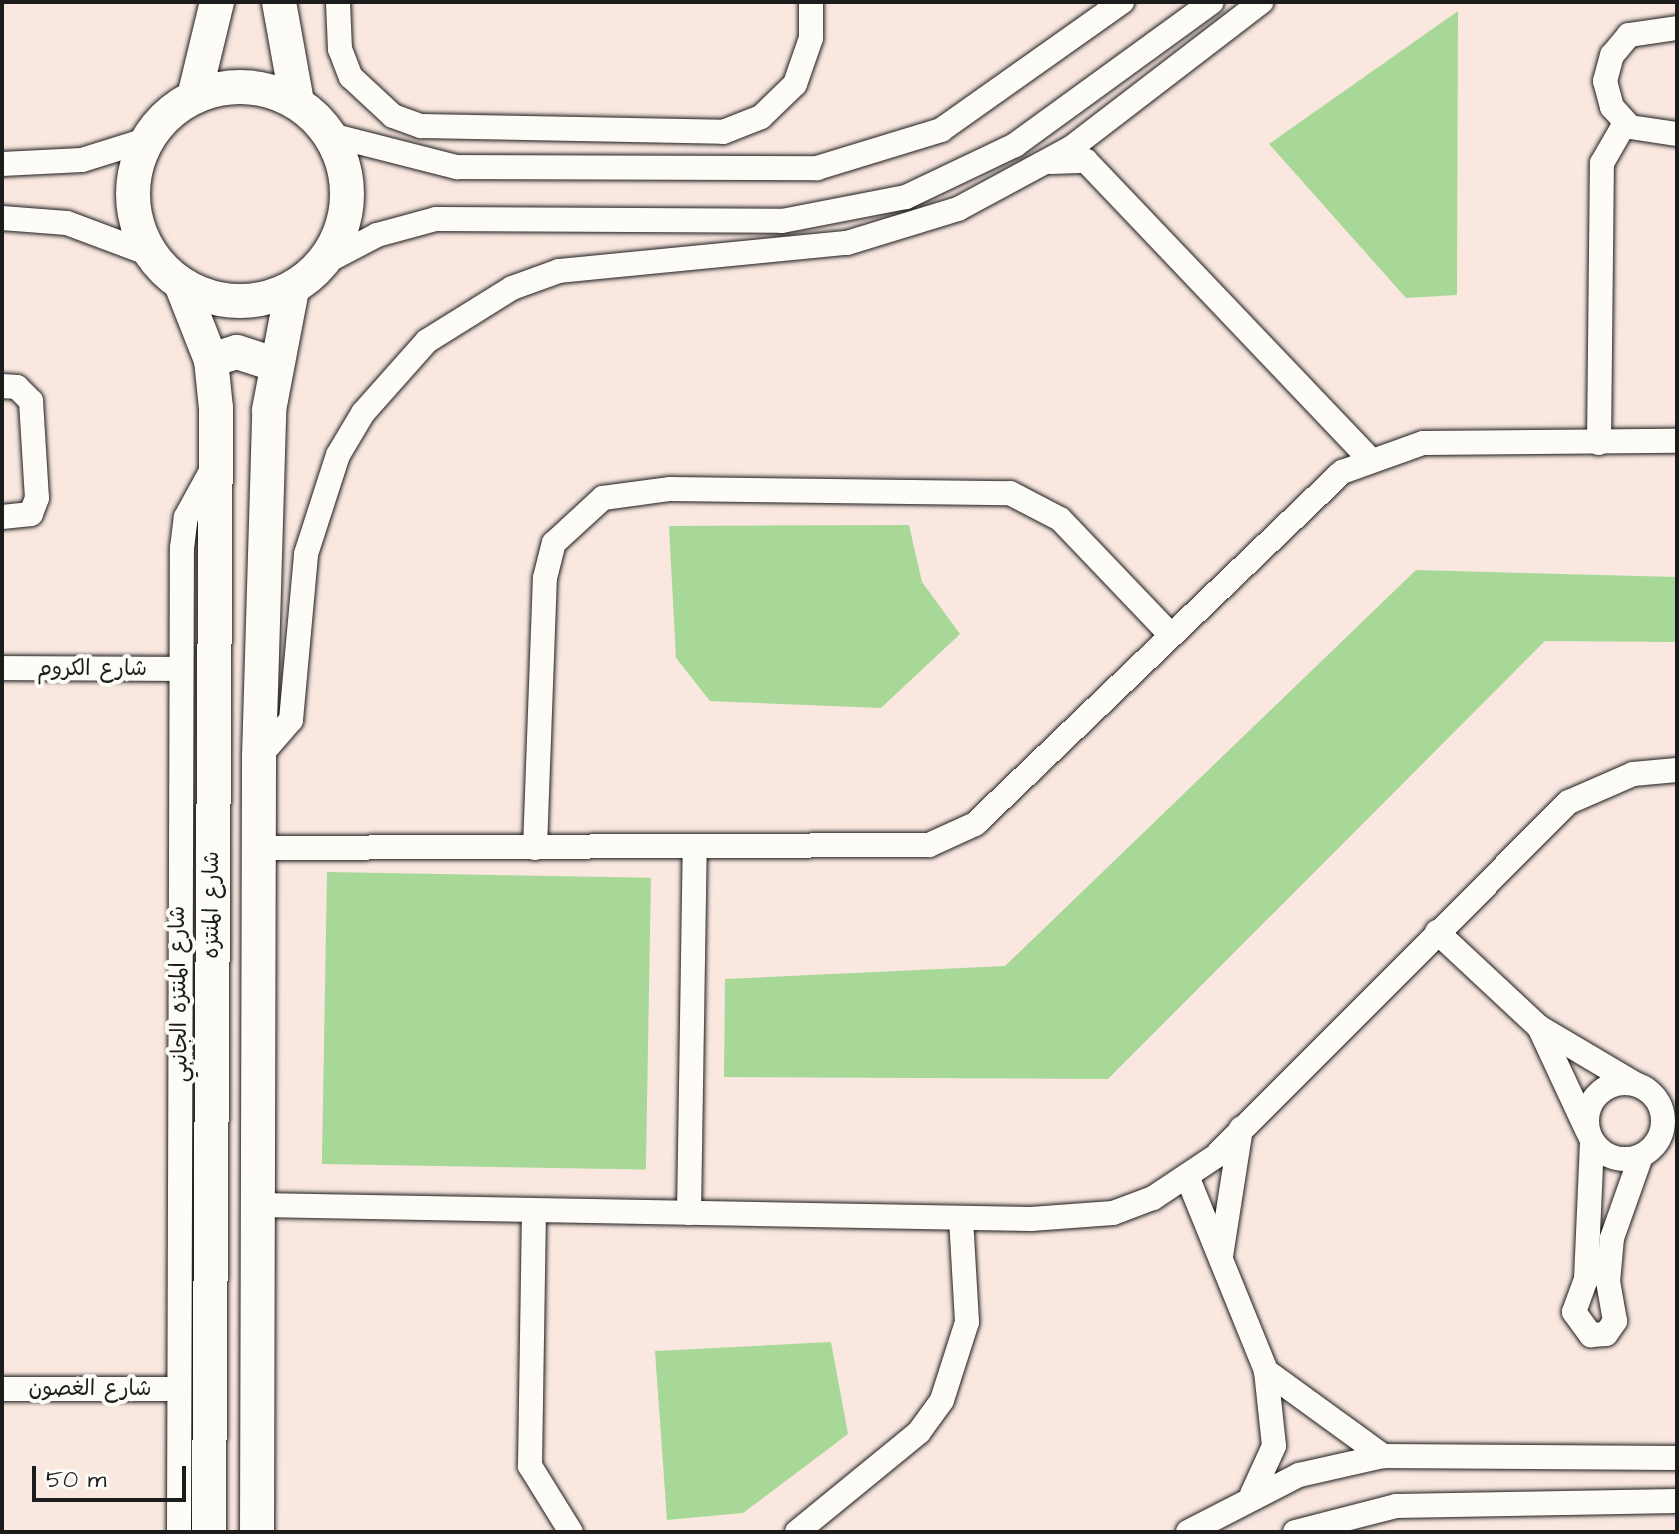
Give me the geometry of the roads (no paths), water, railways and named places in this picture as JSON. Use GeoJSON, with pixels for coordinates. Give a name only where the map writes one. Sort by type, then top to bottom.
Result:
{"type":"FeatureCollection","features":[{"type":"Feature","properties":{"kind":"street"},"geometry":{"type":"LineString","coordinates":[[194,97],[217,2]]}},
{"type":"Feature","properties":{"kind":"street"},"geometry":{"type":"LineString","coordinates":[[279,2],[297,102]]}},
{"type":"Feature","properties":{"kind":"street"},"geometry":{"type":"LineString","coordinates":[[338,2],[340,49],[351,77],[369,99],[407,121],[723,132],[761,117],[795,84],[811,38],[811,2]]}},
{"type":"Feature","properties":{"kind":"street"},"geometry":{"type":"LineString","coordinates":[[331,135],[457,167],[817,168],[941,130],[1122,2]]}},
{"type":"Feature","properties":{"kind":"street"},"geometry":{"type":"LineString","coordinates":[[2,218],[67,223],[150,254],[181,284],[216,299],[255,301],[292,289],[322,264],[377,235],[436,219],[782,221],[906,197],[1015,145],[1212,2]]}},
{"type":"Feature","properties":{"kind":"street"},"geometry":{"type":"LineString","coordinates":[[212,757],[259,757],[278,741],[294,708],[306,554],[320,500],[350,434],[392,375],[467,311],[524,283],[609,261],[847,243],[904,229],[998,191],[1096,131],[1261,2]]}},
{"type":"Feature","properties":{"kind":"street"},"geometry":{"type":"LineString","coordinates":[[1677,28],[1641,29],[1612,55],[1607,95],[1625,123],[1655,136],[1677,134]]}},
{"type":"Feature","properties":{"kind":"street"},"geometry":{"type":"LineString","coordinates":[[2,164],[82,160],[146,140],[194,97],[246,87],[297,102],[331,135],[348,187],[342,228],[322,264]]}},
{"type":"Feature","properties":{"kind":"street"},"geometry":{"type":"LineString","coordinates":[[1086,92],[1096,131],[1086,161]]}},
{"type":"Feature","properties":{"kind":"street"},"geometry":{"type":"LineString","coordinates":[[1599,443],[1602,163],[1625,123]]}},
{"type":"Feature","properties":{"kind":"street"},"geometry":{"type":"LineString","coordinates":[[146,140],[133,210],[150,254]]}},
{"type":"Feature","properties":{"kind":"street"},"geometry":{"type":"LineString","coordinates":[[1015,145],[1043,163],[1086,161],[1369,458]]}},
{"type":"Feature","properties":{"kind":"street"},"geometry":{"type":"LineString","coordinates":[[720,223],[721,252]]}},
{"type":"Feature","properties":{"kind":"street","name":"شارع المنتزه"},"geometry":{"type":"LineString","coordinates":[[181,284],[211,360],[215,464],[209,1532]]}},
{"type":"Feature","properties":{"kind":"street"},"geometry":{"type":"LineString","coordinates":[[257,1532],[262,1316],[258,1205],[259,757],[275,364],[292,289]]}},
{"type":"Feature","properties":{"kind":"street"},"geometry":{"type":"LineString","coordinates":[[211,360],[237,352],[275,364]]}},
{"type":"Feature","properties":{"kind":"street"},"geometry":{"type":"LineString","coordinates":[[2,386],[17,387],[31,401],[37,498],[31,514],[2,517]]}},
{"type":"Feature","properties":{"kind":"street"},"geometry":{"type":"LineString","coordinates":[[260,848],[903,847],[953,837],[994,806],[1316,490],[1369,458],[1451,441],[1677,441]]}},
{"type":"Feature","properties":{"kind":"street","name":"شارع المنتزه الجانبي"},"geometry":{"type":"LineString","coordinates":[[179,1532],[181,669],[186,517],[215,464]]}},
{"type":"Feature","properties":{"kind":"street"},"geometry":{"type":"LineString","coordinates":[[535,848],[545,578],[554,543],[603,498],[670,489],[1010,493],[1060,519],[1168,632]]}},
{"type":"Feature","properties":{"kind":"street","name":"شارع الكروم"},"geometry":{"type":"LineString","coordinates":[[2,668],[181,669]]}},
{"type":"Feature","properties":{"kind":"street"},"geometry":{"type":"LineString","coordinates":[[258,1205],[961,1218],[1113,1213],[1187,1176],[1241,1129],[1569,802],[1633,774],[1677,770]]}},
{"type":"Feature","properties":{"kind":"street"},"geometry":{"type":"LineString","coordinates":[[689,1213],[695,848]]}},
{"type":"Feature","properties":{"kind":"street"},"geometry":{"type":"LineString","coordinates":[[1437,932],[1539,1027],[1641,1086],[1661,1107],[1659,1144],[1616,1218],[1597,1280],[1590,1136],[1598,1093],[1641,1086],[1677,1087]]}},
{"type":"Feature","properties":{"kind":"street"},"geometry":{"type":"LineString","coordinates":[[1539,1027],[1590,1136],[1614,1158],[1659,1144]]}},
{"type":"Feature","properties":{"kind":"street"},"geometry":{"type":"LineString","coordinates":[[1220,1258],[1241,1129]]}},
{"type":"Feature","properties":{"kind":"street"},"geometry":{"type":"LineString","coordinates":[[1187,1176],[1266,1371],[1274,1446],[1252,1494]]}},
{"type":"Feature","properties":{"kind":"street"},"geometry":{"type":"LineString","coordinates":[[534,1210],[530,1466],[571,1532]]}},
{"type":"Feature","properties":{"kind":"street"},"geometry":{"type":"LineString","coordinates":[[797,1532],[919,1432],[942,1400],[967,1322],[961,1218]]}},
{"type":"Feature","properties":{"kind":"street"},"geometry":{"type":"LineString","coordinates":[[212,1317],[262,1316]]}},
{"type":"Feature","properties":{"kind":"street"},"geometry":{"type":"LineString","coordinates":[[1266,1371],[1383,1456]]}},
{"type":"Feature","properties":{"kind":"street","name":"شارع الغصون"},"geometry":{"type":"LineString","coordinates":[[2,1389],[178,1389]]}},
{"type":"Feature","properties":{"kind":"street"},"geometry":{"type":"LineString","coordinates":[[1188,1532],[1252,1494],[1383,1456],[1677,1458]]}},
{"type":"Feature","properties":{"kind":"street"},"geometry":{"type":"LineString","coordinates":[[1295,1532],[1396,1506],[1677,1501]]}}]}
